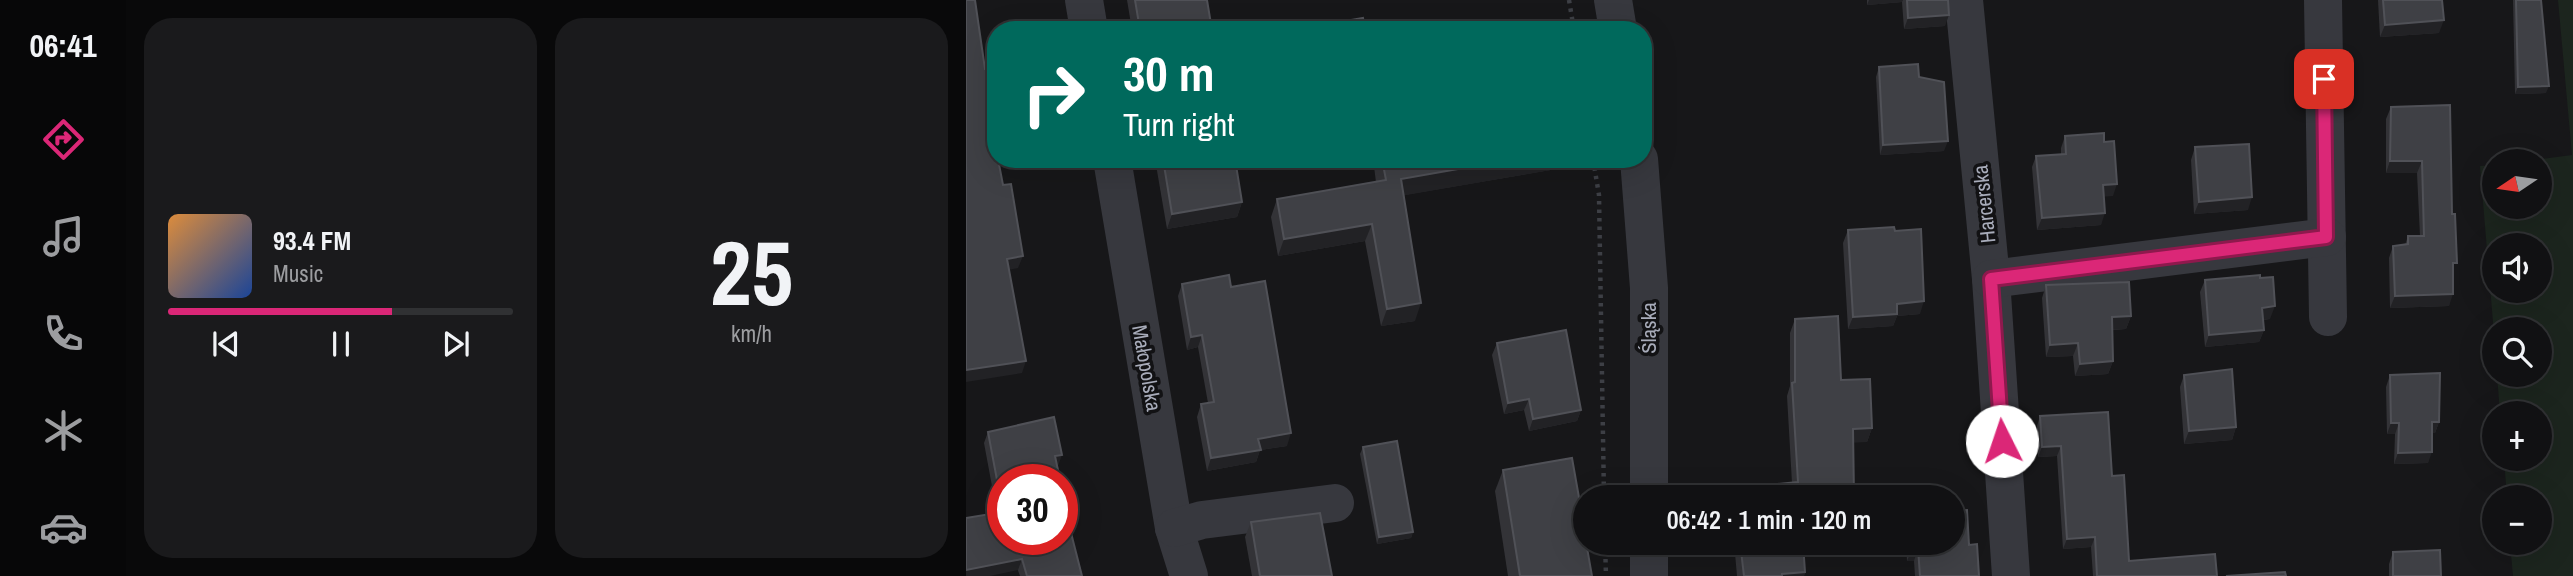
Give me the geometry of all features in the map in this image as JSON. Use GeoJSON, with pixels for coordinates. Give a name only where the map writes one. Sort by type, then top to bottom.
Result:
{"type":"FeatureCollection","features":[{"type":"Feature","properties":{"kind":"street"},"geometry":{"type":"LineString","coordinates":[[1084,0],[1088,21]]}},
{"type":"Feature","properties":{"kind":"street"},"geometry":{"type":"LineString","coordinates":[[1613,0],[1616,21]]}},
{"type":"Feature","properties":{"kind":"street","name":"Harcerska"},"geometry":{"type":"LineString","coordinates":[[1964,0],[1991,279],[2011,576]]}},
{"type":"Feature","properties":{"kind":"street"},"geometry":{"type":"LineString","coordinates":[[2323,0],[2328,317]]}},
{"type":"Feature","properties":{"kind":"street","name":"Małopolska"},"geometry":{"type":"LineString","coordinates":[[1114,168],[1174,527],[1189,576]]}},
{"type":"Feature","properties":{"kind":"street","name":"Śląska"},"geometry":{"type":"LineString","coordinates":[[1640,168],[1648,288],[1648,485]]}},
{"type":"Feature","properties":{"kind":"street"},"geometry":{"type":"LineString","coordinates":[[1991,279],[2326,237]]}},
{"type":"Feature","properties":{"kind":"street"},"geometry":{"type":"LineString","coordinates":[[1174,527],[1202,520],[1335,503]]}},
{"type":"Feature","properties":{"kind":"street"},"geometry":{"type":"LineString","coordinates":[[1649,555],[1649,576]]}},
{"type":"Feature","properties":{"kind":"path"},"geometry":{"type":"LineString","coordinates":[[1569,0],[1572,21]]}},
{"type":"Feature","properties":{"kind":"path"},"geometry":{"type":"LineString","coordinates":[[1594,168],[1599,195],[1604,485]]}},
{"type":"Feature","properties":{"kind":"path"},"geometry":{"type":"LineString","coordinates":[[1605,555],[1606,576]]}},
{"type":"Feature","properties":{"kind":"shaded area"},"geometry":{"type":"Polygon","coordinates":[[[2558,0],[2573,0],[2573,576],[2513,576],[2511,555],[2552,555],[2552,485],[2506,485],[2505,471],[2552,471],[2552,401],[2499,401],[2498,387],[2552,387],[2552,317],[2493,317],[2491,303],[2552,303],[2552,233],[2486,233],[2484,219],[2552,219],[2552,158],[2572,155],[2558,0]]]}},
{"type":"Feature","properties":{"kind":"building"},"geometry":{"type":"Polygon","coordinates":[[[966,0],[975,0],[987,69],[987,168],[1000,168],[1003,185],[1011,184],[1023,256],[1007,259],[1026,361],[966,370],[966,0]]]}},
{"type":"Feature","properties":{"kind":"building"},"geometry":{"type":"Polygon","coordinates":[[[1135,0],[1207,0],[1210,21],[1138,21],[1135,0]]]}},
{"type":"Feature","properties":{"kind":"building"},"geometry":{"type":"Polygon","coordinates":[[[1907,0],[1948,0],[1949,15],[1908,18],[1907,0]]]}},
{"type":"Feature","properties":{"kind":"building"},"geometry":{"type":"Polygon","coordinates":[[[2383,0],[2442,0],[2444,20],[2385,25],[2383,0]]]}},
{"type":"Feature","properties":{"kind":"building"},"geometry":{"type":"Polygon","coordinates":[[[2516,0],[2541,0],[2549,86],[2518,87],[2516,0]]]}},
{"type":"Feature","properties":{"kind":"building"},"geometry":{"type":"Polygon","coordinates":[[[1918,64],[1919,77],[1944,82],[1948,141],[1883,145],[1879,67],[1918,64]]]}},
{"type":"Feature","properties":{"kind":"building"},"geometry":{"type":"Polygon","coordinates":[[[2450,105],[2452,214],[2455,214],[2457,263],[2453,263],[2453,294],[2395,296],[2393,246],[2408,244],[2408,236],[2424,236],[2422,161],[2390,161],[2391,107],[2450,105]]]}},
{"type":"Feature","properties":{"kind":"building"},"geometry":{"type":"Polygon","coordinates":[[[2104,133],[2104,142],[2114,141],[2117,184],[2103,185],[2105,213],[2042,218],[2036,156],[2066,154],[2065,136],[2104,133]]]}},
{"type":"Feature","properties":{"kind":"building"},"geometry":{"type":"Polygon","coordinates":[[[2249,144],[2252,197],[2199,202],[2195,147],[2249,144]]]}},
{"type":"Feature","properties":{"kind":"building"},"geometry":{"type":"Polygon","coordinates":[[[1164,168],[1236,168],[1242,202],[1172,214],[1164,168]]]}},
{"type":"Feature","properties":{"kind":"building"},"geometry":{"type":"Polygon","coordinates":[[[1384,168],[1464,168],[1401,179],[1421,303],[1387,309],[1372,224],[1284,239],[1277,199],[1386,180],[1384,168]]]}},
{"type":"Feature","properties":{"kind":"building"},"geometry":{"type":"Polygon","coordinates":[[[1894,227],[1895,231],[1921,229],[1924,301],[1897,304],[1897,314],[1853,317],[1848,230],[1894,227]]]}},
{"type":"Feature","properties":{"kind":"building"},"geometry":{"type":"Polygon","coordinates":[[[1229,275],[1231,287],[1265,281],[1291,433],[1258,439],[1261,450],[1211,458],[1201,404],[1214,402],[1202,335],[1191,337],[1182,284],[1229,275]]]}},
{"type":"Feature","properties":{"kind":"building"},"geometry":{"type":"Polygon","coordinates":[[[2260,275],[2260,278],[2273,277],[2275,306],[2262,308],[2264,330],[2209,335],[2205,280],[2260,275]]]}},
{"type":"Feature","properties":{"kind":"building"},"geometry":{"type":"Polygon","coordinates":[[[2129,282],[2131,316],[2112,317],[2113,361],[2080,364],[2078,343],[2050,345],[2046,285],[2129,282]]]}},
{"type":"Feature","properties":{"kind":"building"},"geometry":{"type":"Polygon","coordinates":[[[1838,316],[1841,380],[1870,379],[1872,428],[1853,429],[1854,485],[1766,485],[1798,482],[1792,383],[1795,382],[1795,319],[1838,316]]]}},
{"type":"Feature","properties":{"kind":"building"},"geometry":{"type":"Polygon","coordinates":[[[1566,330],[1581,410],[1533,419],[1529,399],[1508,403],[1497,343],[1566,330]]]}},
{"type":"Feature","properties":{"kind":"building"},"geometry":{"type":"Polygon","coordinates":[[[2232,369],[2236,427],[2189,431],[2184,375],[2232,369]]]}},
{"type":"Feature","properties":{"kind":"building"},"geometry":{"type":"Polygon","coordinates":[[[2440,373],[2439,422],[2432,422],[2432,452],[2398,453],[2399,423],[2391,423],[2390,375],[2440,373]]]}},
{"type":"Feature","properties":{"kind":"building"},"geometry":{"type":"Polygon","coordinates":[[[2108,412],[2112,476],[2124,475],[2129,561],[2215,554],[2217,576],[2097,576],[2095,537],[2067,539],[2061,446],[2042,447],[2040,416],[2108,412]]]}},
{"type":"Feature","properties":{"kind":"building"},"geometry":{"type":"Polygon","coordinates":[[[1054,417],[1062,455],[1055,456],[1057,464],[994,464],[988,432],[1054,417]]]}},
{"type":"Feature","properties":{"kind":"building"},"geometry":{"type":"Polygon","coordinates":[[[1397,441],[1413,532],[1379,537],[1363,447],[1397,441]]]}},
{"type":"Feature","properties":{"kind":"building"},"geometry":{"type":"Polygon","coordinates":[[[1572,458],[1577,485],[1573,485],[1573,555],[1588,555],[1592,576],[1520,576],[1503,470],[1572,458]]]}},
{"type":"Feature","properties":{"kind":"building"},"geometry":{"type":"Polygon","coordinates":[[[1965,510],[1969,545],[1977,544],[1979,576],[1920,576],[1918,555],[1965,555],[1965,510]]]}},
{"type":"Feature","properties":{"kind":"building"},"geometry":{"type":"Polygon","coordinates":[[[1320,513],[1332,576],[1260,576],[1251,522],[1320,513]]]}},
{"type":"Feature","properties":{"kind":"building"},"geometry":{"type":"Polygon","coordinates":[[[987,515],[987,555],[1077,555],[1082,576],[1027,576],[1022,559],[966,570],[966,518],[987,515]]]}},
{"type":"Feature","properties":{"kind":"building"},"geometry":{"type":"Polygon","coordinates":[[[2440,550],[2441,576],[2393,576],[2393,552],[2440,550]]]}},
{"type":"Feature","properties":{"kind":"building"},"geometry":{"type":"Polygon","coordinates":[[[1742,555],[1804,555],[1805,572],[1782,576],[1744,576],[1742,555]]]}},
{"type":"Feature","properties":{"kind":"building"},"geometry":{"type":"Polygon","coordinates":[[[2285,572],[2286,576],[2226,576],[2285,572]]]}},
{"type":"Feature","properties":{"kind":"route"},"geometry":{"type":"LineString","coordinates":[[2002,441],[1991,279],[2326,237],[2324,79]]}}]}
